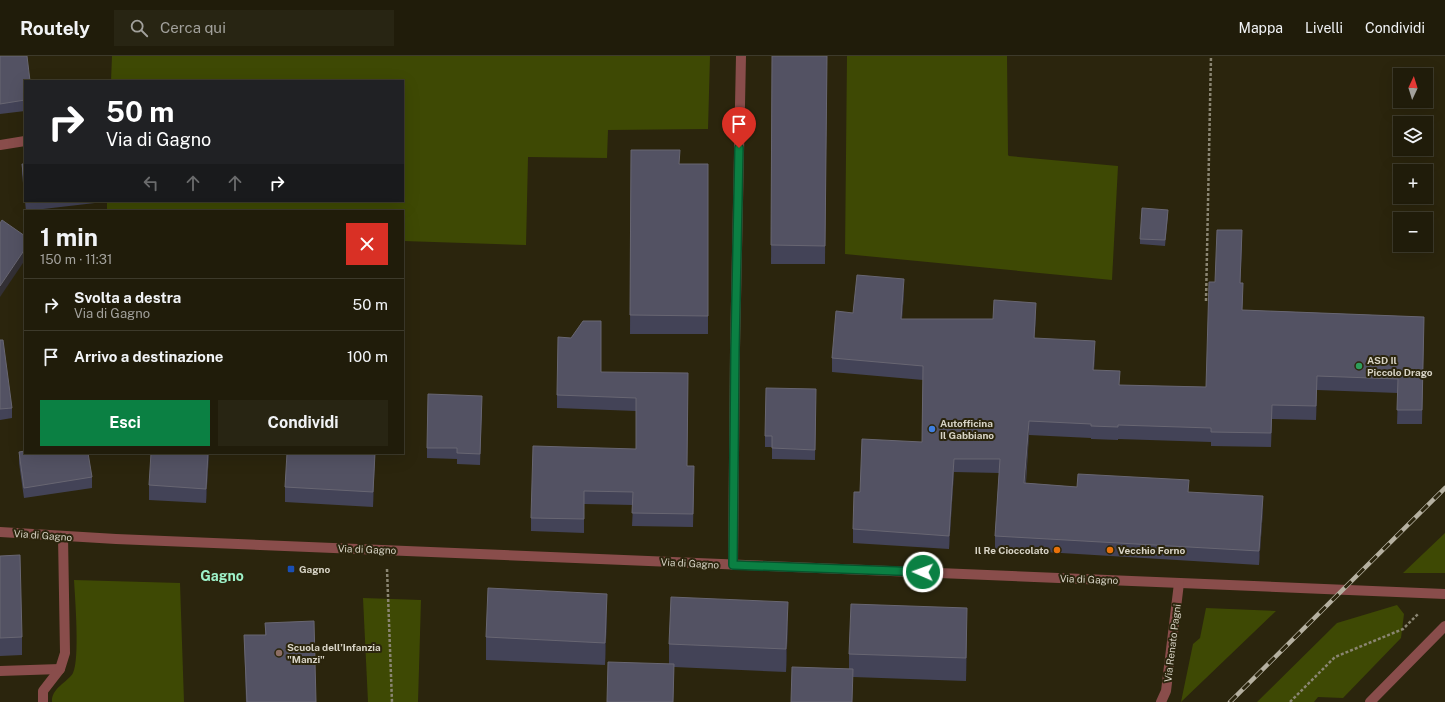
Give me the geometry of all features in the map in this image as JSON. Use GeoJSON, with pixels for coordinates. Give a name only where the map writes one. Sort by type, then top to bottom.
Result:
{"type":"FeatureCollection","features":[{"type":"Feature","properties":{"kind":"street","name":"Via di Gagno"},"geometry":{"type":"LineString","coordinates":[[733,565],[735,349],[741,56]]}},
{"type":"Feature","properties":{"kind":"street"},"geometry":{"type":"LineString","coordinates":[[0,145],[24,141]]}},
{"type":"Feature","properties":{"kind":"street","name":"Via di Gagno"},"geometry":{"type":"LineString","coordinates":[[0,532],[733,565],[1445,594]]}},
{"type":"Feature","properties":{"kind":"street"},"geometry":{"type":"LineString","coordinates":[[43,702],[43,691],[60,669],[65,653],[63,536]]}},
{"type":"Feature","properties":{"kind":"street","name":"Via Renato Pagni"},"geometry":{"type":"LineString","coordinates":[[1161,702],[1166,691],[1178,583]]}},
{"type":"Feature","properties":{"kind":"street"},"geometry":{"type":"LineString","coordinates":[[1370,702],[1445,626]]}},
{"type":"Feature","properties":{"kind":"street"},"geometry":{"type":"LineString","coordinates":[[0,671],[60,669]]}},
{"type":"Feature","properties":{"kind":"path"},"geometry":{"type":"LineString","coordinates":[[1206,301],[1211,56]]}},
{"type":"Feature","properties":{"kind":"path"},"geometry":{"type":"LineString","coordinates":[[386,550],[392,702]]}},
{"type":"Feature","properties":{"kind":"path"},"geometry":{"type":"LineString","coordinates":[[1290,702],[1334,657],[1403,629]]}},
{"type":"Feature","properties":{"kind":"green space"},"geometry":{"type":"Polygon","coordinates":[[[112,56],[710,56],[708,129],[608,130],[607,158],[528,157],[526,245],[404,241],[404,210],[107,210],[107,202],[404,202],[404,80],[111,80],[112,56]]]}},
{"type":"Feature","properties":{"kind":"green space"},"geometry":{"type":"Polygon","coordinates":[[[847,56],[1007,56],[1009,156],[1118,166],[1112,280],[845,254],[847,56]]]}},
{"type":"Feature","properties":{"kind":"green space"},"geometry":{"type":"Polygon","coordinates":[[[1445,533],[1445,573],[1403,573],[1445,533]]]}},
{"type":"Feature","properties":{"kind":"green space"},"geometry":{"type":"Polygon","coordinates":[[[74,580],[180,583],[184,702],[52,702],[54,693],[71,676],[75,666],[76,628],[74,580]]]}},
{"type":"Feature","properties":{"kind":"green space"},"geometry":{"type":"Polygon","coordinates":[[[363,598],[421,600],[418,702],[368,702],[363,598]]]}},
{"type":"Feature","properties":{"kind":"green space"},"geometry":{"type":"Polygon","coordinates":[[[1397,605],[1404,614],[1401,638],[1343,698],[1318,697],[1314,702],[1257,702],[1337,623],[1397,605]]]}},
{"type":"Feature","properties":{"kind":"green space"},"geometry":{"type":"Polygon","coordinates":[[[1206,608],[1276,611],[1181,702],[1193,644],[1200,638],[1206,608]]]}},
{"type":"Feature","properties":{"kind":"building"},"geometry":{"type":"Polygon","coordinates":[[[0,56],[27,56],[30,80],[24,80],[24,100],[0,104],[0,56]]]}},
{"type":"Feature","properties":{"kind":"building"},"geometry":{"type":"Polygon","coordinates":[[[772,56],[827,56],[825,246],[771,245],[772,56]]]}},
{"type":"Feature","properties":{"kind":"building"},"geometry":{"type":"Polygon","coordinates":[[[631,150],[680,150],[679,164],[708,164],[708,316],[630,315],[631,150]]]}},
{"type":"Feature","properties":{"kind":"building"},"geometry":{"type":"Polygon","coordinates":[[[22,164],[24,164],[24,181],[22,164]]]}},
{"type":"Feature","properties":{"kind":"building"},"geometry":{"type":"Polygon","coordinates":[[[1142,208],[1168,210],[1165,240],[1140,239],[1142,208]]]}},
{"type":"Feature","properties":{"kind":"building"},"geometry":{"type":"Polygon","coordinates":[[[2,220],[24,235],[24,250],[0,286],[0,223],[2,220]]]}},
{"type":"Feature","properties":{"kind":"building"},"geometry":{"type":"Polygon","coordinates":[[[1217,230],[1242,230],[1240,283],[1243,283],[1242,310],[1424,317],[1422,410],[1397,410],[1398,379],[1317,376],[1316,406],[1272,405],[1271,433],[1211,432],[1211,428],[1118,425],[1118,427],[1091,426],[1091,424],[1029,421],[1024,483],[1077,487],[1078,474],[1189,480],[1188,492],[1263,496],[1259,551],[995,536],[1000,459],[954,459],[949,536],[853,529],[854,492],[860,492],[862,439],[922,442],[923,366],[832,358],[836,311],[853,313],[857,275],[904,279],[901,319],[993,319],[994,300],[1036,303],[1034,338],[1095,341],[1093,370],[1120,371],[1119,385],[1206,387],[1209,282],[1215,282],[1217,230]]]}},
{"type":"Feature","properties":{"kind":"building"},"geometry":{"type":"Polygon","coordinates":[[[583,321],[601,321],[601,372],[688,373],[687,466],[694,466],[693,514],[632,513],[633,492],[584,491],[584,519],[531,518],[533,446],[636,449],[636,398],[557,395],[558,337],[571,338],[583,321]]]}},
{"type":"Feature","properties":{"kind":"building"},"geometry":{"type":"Polygon","coordinates":[[[0,340],[3,340],[12,408],[0,409],[0,340]]]}},
{"type":"Feature","properties":{"kind":"building"},"geometry":{"type":"Polygon","coordinates":[[[766,388],[816,389],[815,450],[772,448],[772,436],[765,436],[766,388]]]}},
{"type":"Feature","properties":{"kind":"building"},"geometry":{"type":"Polygon","coordinates":[[[428,394],[482,396],[480,454],[457,453],[457,448],[427,448],[428,394]]]}},
{"type":"Feature","properties":{"kind":"building"},"geometry":{"type":"Polygon","coordinates":[[[24,451],[24,454],[88,454],[92,477],[24,488],[19,452],[24,451]]]}},
{"type":"Feature","properties":{"kind":"building"},"geometry":{"type":"Polygon","coordinates":[[[151,454],[208,454],[206,489],[149,485],[151,454]]]}},
{"type":"Feature","properties":{"kind":"building"},"geometry":{"type":"Polygon","coordinates":[[[287,454],[375,454],[373,492],[285,487],[287,454]]]}},
{"type":"Feature","properties":{"kind":"building"},"geometry":{"type":"Polygon","coordinates":[[[20,555],[22,637],[0,638],[0,556],[20,555]]]}},
{"type":"Feature","properties":{"kind":"building"},"geometry":{"type":"Polygon","coordinates":[[[488,588],[607,594],[605,643],[486,637],[488,588]]]}},
{"type":"Feature","properties":{"kind":"building"},"geometry":{"type":"Polygon","coordinates":[[[671,597],[788,602],[786,649],[669,644],[671,597]]]}},
{"type":"Feature","properties":{"kind":"building"},"geometry":{"type":"Polygon","coordinates":[[[851,604],[967,608],[966,658],[849,654],[851,604]]]}},
{"type":"Feature","properties":{"kind":"building"},"geometry":{"type":"Polygon","coordinates":[[[314,621],[316,702],[247,702],[244,635],[266,635],[265,623],[314,621]]]}},
{"type":"Feature","properties":{"kind":"building"},"geometry":{"type":"Polygon","coordinates":[[[608,662],[674,664],[673,702],[607,702],[608,662]]]}},
{"type":"Feature","properties":{"kind":"building"},"geometry":{"type":"Polygon","coordinates":[[[792,667],[853,669],[852,702],[791,702],[792,667]]]}},
{"type":"Feature","properties":{"kind":"railway"},"geometry":{"type":"LineString","coordinates":[[1230,702],[1445,488]]}},
{"type":"Feature","properties":{"kind":"place","name":"ASD Il Piccolo Drago"},"geometry":{"type":"Point","coordinates":[1359,366]}},
{"type":"Feature","properties":{"kind":"place","name":"Autofficina Il Gabbiano"},"geometry":{"type":"Point","coordinates":[932,429]}},
{"type":"Feature","properties":{"kind":"place","name":"Il Re Cioccolato"},"geometry":{"type":"Point","coordinates":[1057,550]}},
{"type":"Feature","properties":{"kind":"place","name":"Vecchio Forno"},"geometry":{"type":"Point","coordinates":[1110,550]}},
{"type":"Feature","properties":{"kind":"place","name":"Gagno"},"geometry":{"type":"Point","coordinates":[291,569]}},
{"type":"Feature","properties":{"kind":"place","name":"Scuola dell’Infanzia \"Manzi\""},"geometry":{"type":"Point","coordinates":[279,653]}},
{"type":"Feature","properties":{"kind":"district","name":"Gagno"},"geometry":{"type":"Point","coordinates":[222,576]}},
{"type":"Feature","properties":{"kind":"route"},"geometry":{"type":"LineString","coordinates":[[739,148],[733,565],[923,572]]}}]}
